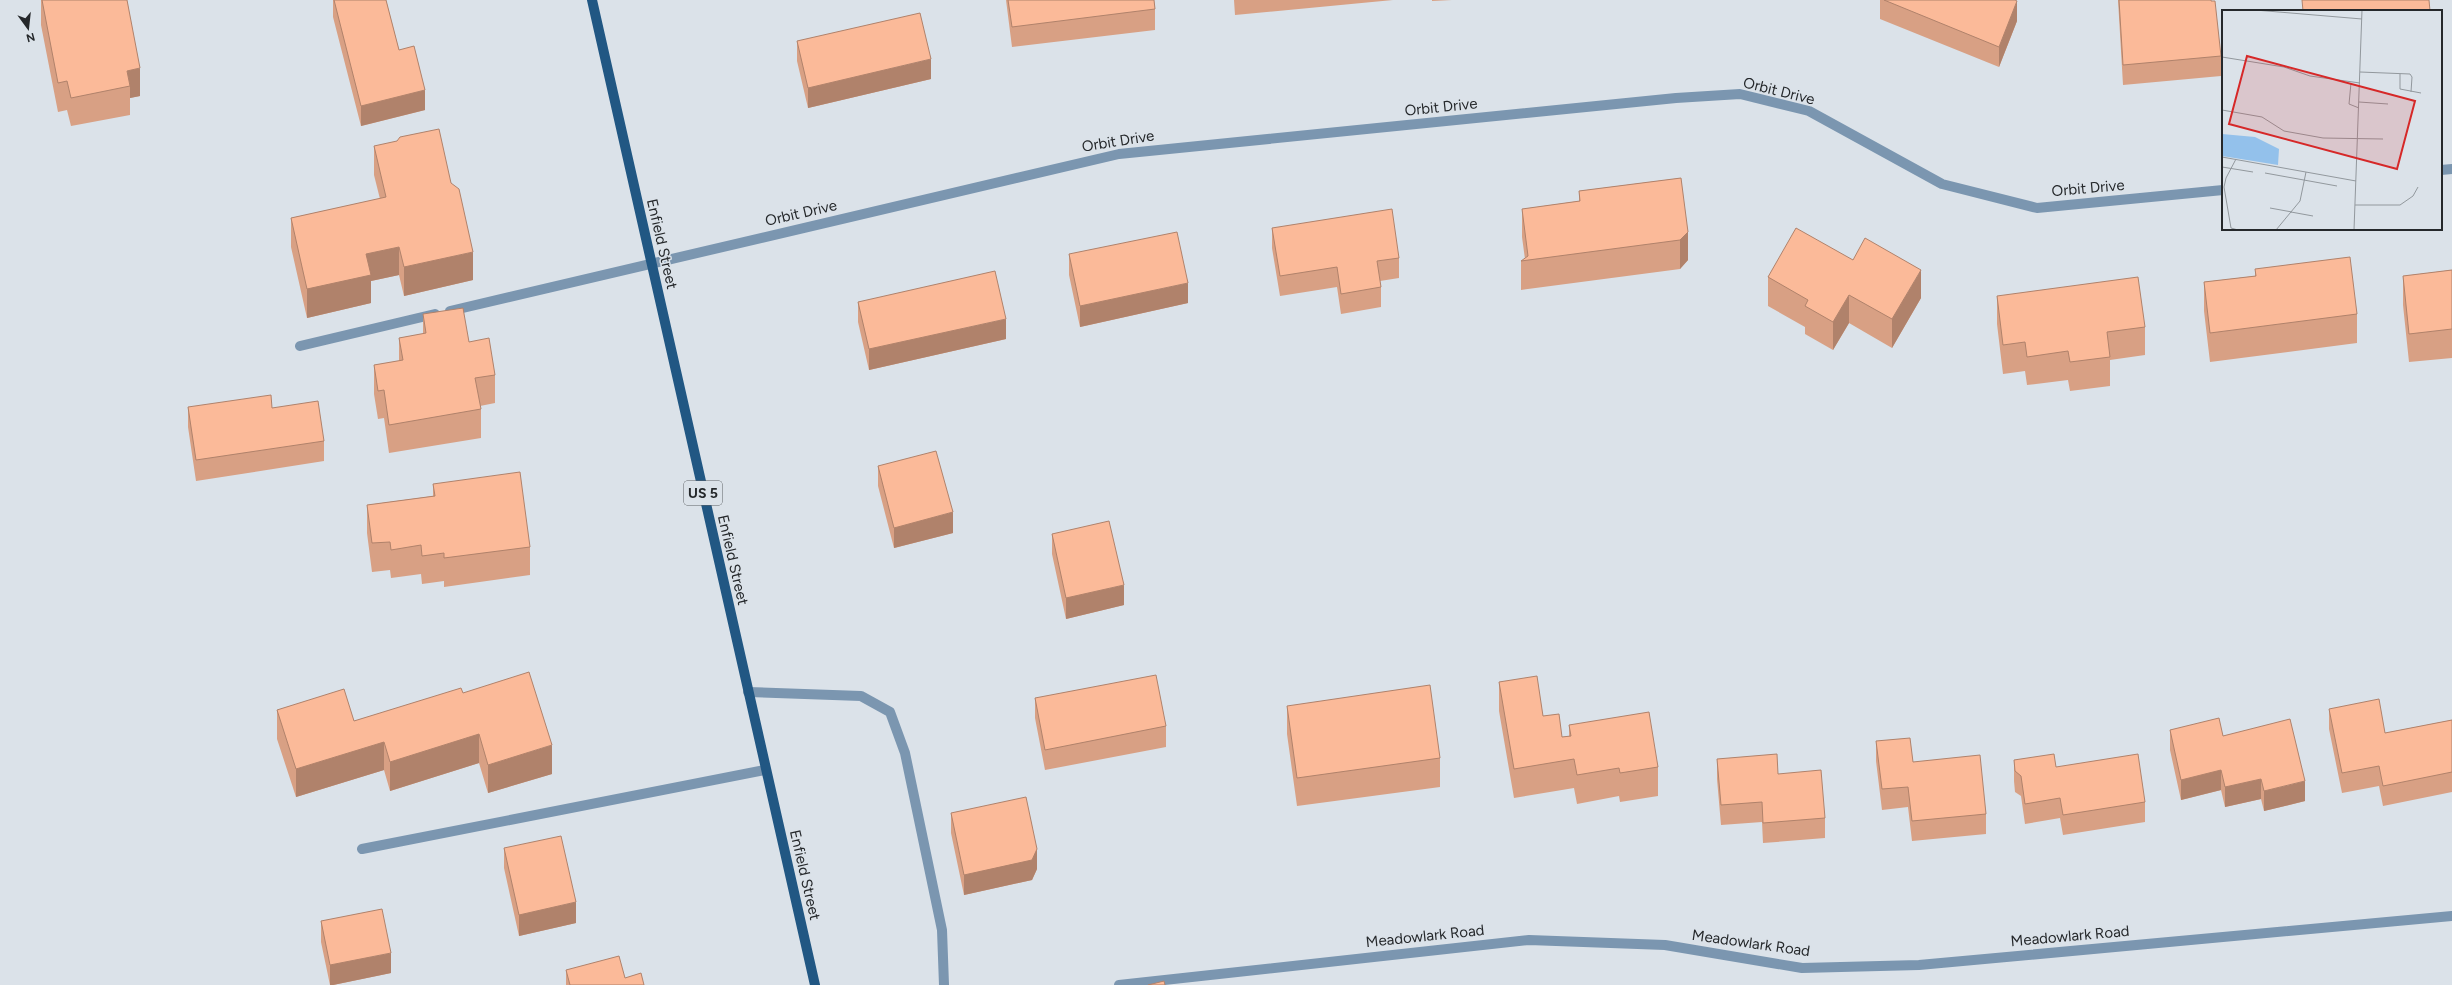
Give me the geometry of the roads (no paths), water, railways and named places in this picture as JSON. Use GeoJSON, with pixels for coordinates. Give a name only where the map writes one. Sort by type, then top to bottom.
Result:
{"type":"FeatureCollection","features":[{"type":"Feature","properties":{"kind":"main road","name":"Enfield Street"},"geometry":{"type":"LineString","coordinates":[[592,0],[765,770],[815,985]]}},
{"type":"Feature","properties":{"kind":"street","name":"Orbit Drive"},"geometry":{"type":"LineString","coordinates":[[300,346],[1119,154],[1668,99],[1740,94],[1809,111],[1942,184],[2037,208],[2222,190]]}},
{"type":"Feature","properties":{"kind":"street"},"geometry":{"type":"LineString","coordinates":[[2442,170],[2452,169]]}},
{"type":"Feature","properties":{"kind":"street"},"geometry":{"type":"LineString","coordinates":[[748,692],[861,696],[890,712],[905,753],[940,922],[944,985]]}},
{"type":"Feature","properties":{"kind":"street"},"geometry":{"type":"LineString","coordinates":[[362,849],[765,770]]}},
{"type":"Feature","properties":{"kind":"street","name":"Meadowlark Road"},"geometry":{"type":"LineString","coordinates":[[1119,985],[1529,940],[1665,945],[1802,968],[1919,965],[2452,916]]}}]}
